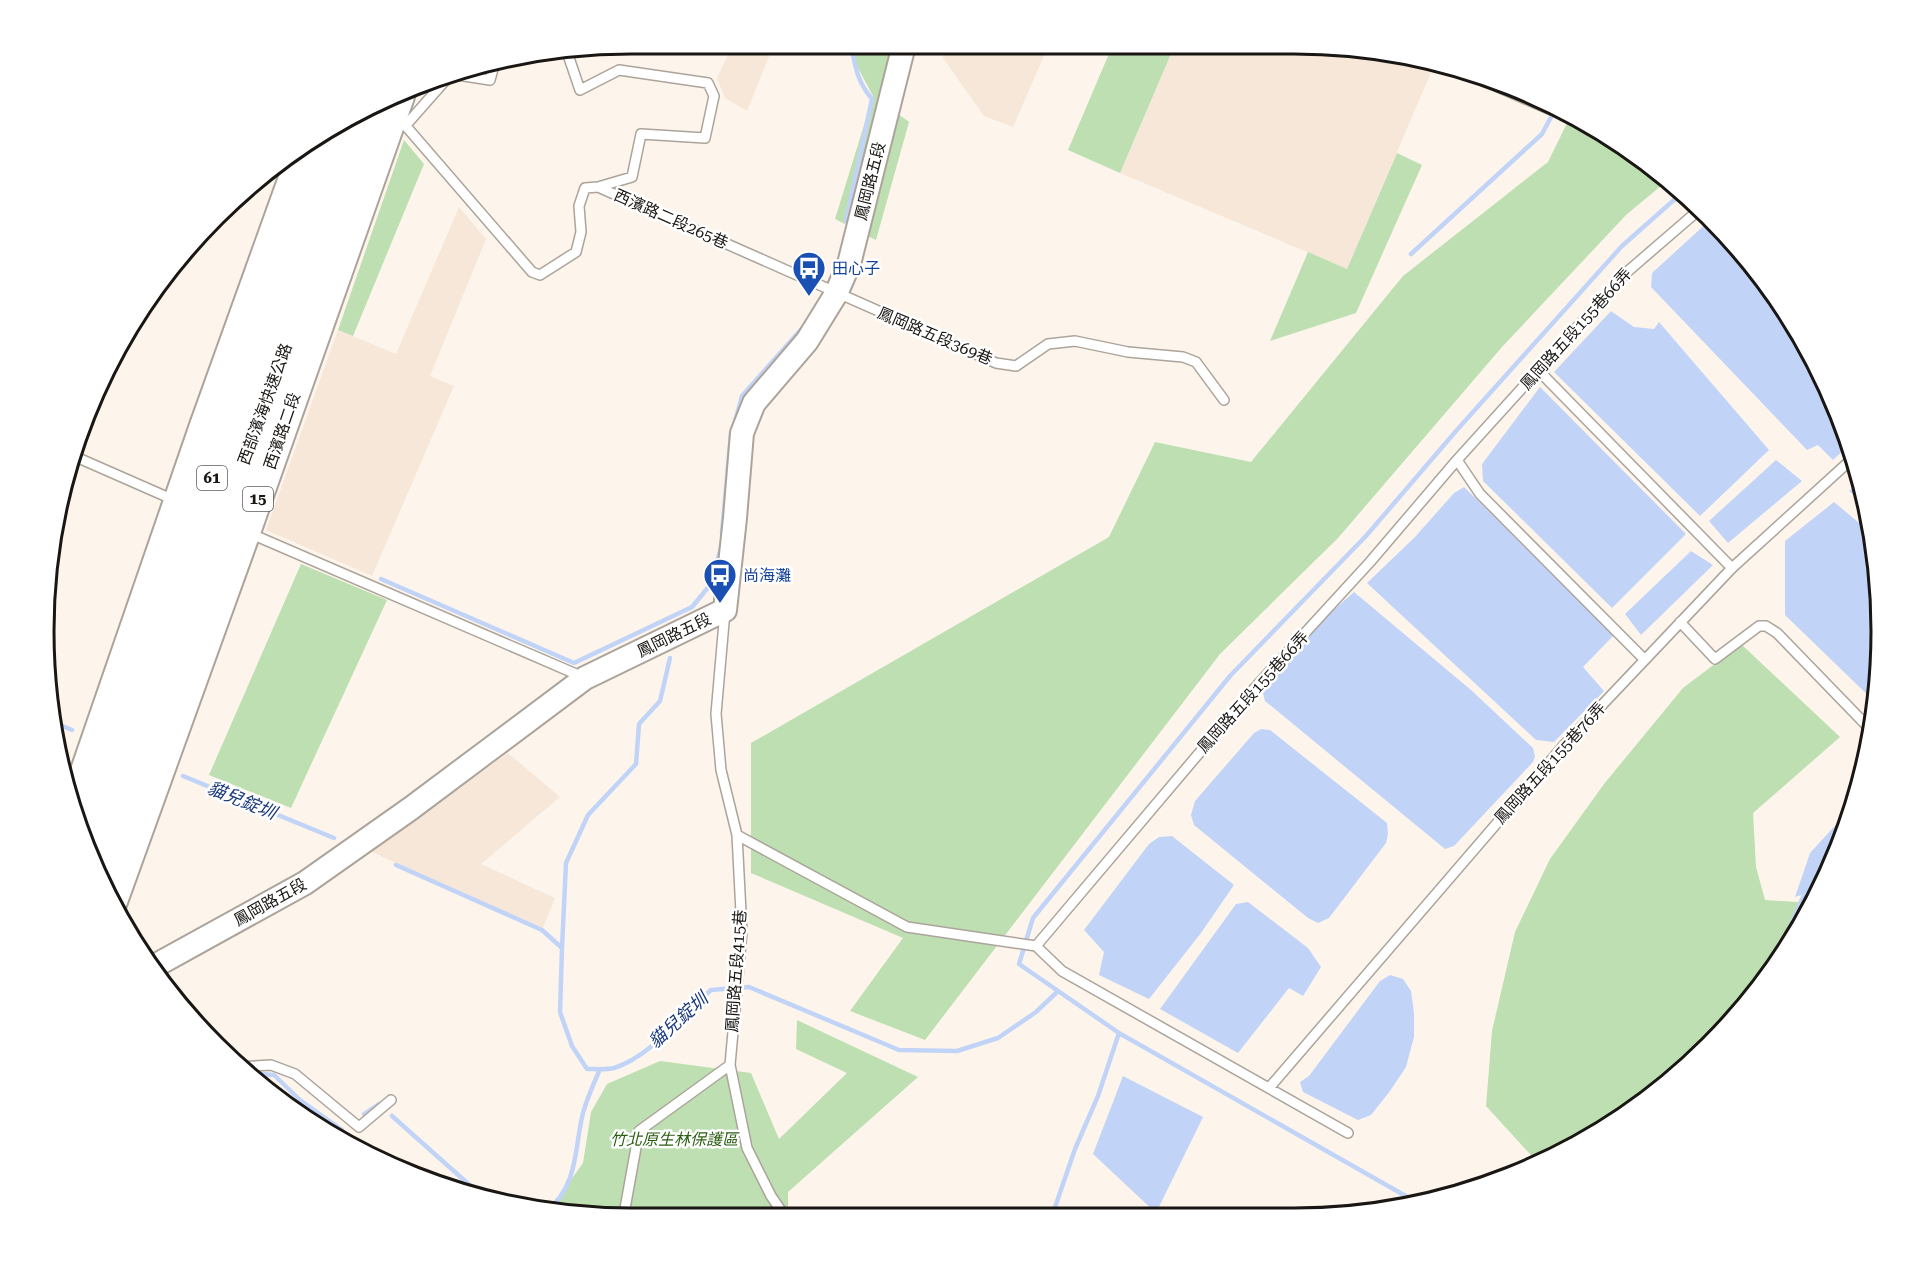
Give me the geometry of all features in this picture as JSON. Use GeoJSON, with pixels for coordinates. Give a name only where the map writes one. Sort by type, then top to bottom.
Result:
{"type":"FeatureCollection","features":[{"type":"Feature","properties":{"kind":"highway","name":"西部濱海快速公路"},"geometry":{"type":"LineString","coordinates":[[102,861],[391,109]]}},
{"type":"Feature","properties":{"kind":"highway","name":"西部濱海快速公路"},"geometry":{"type":"LineString","coordinates":[[88,824],[334,136]]}},
{"type":"Feature","properties":{"kind":"main road","name":"西濱路二段"},"geometry":{"type":"LineString","coordinates":[[117,891],[246,532],[391,109]]}},
{"type":"Feature","properties":{"kind":"main road"},"geometry":{"type":"LineString","coordinates":[[78,793],[300,158]]}},
{"type":"Feature","properties":{"kind":"street","name":"鳳岡路五段"},"geometry":{"type":"LineString","coordinates":[[159,963],[305,883],[410,809],[585,678],[725,610],[742,433],[754,403],[807,341],[836,294],[849,264],[902,54]]}},
{"type":"Feature","properties":{"kind":"lane"},"geometry":{"type":"LineString","coordinates":[[569,58],[580,90],[619,70],[708,83],[714,96],[705,138],[641,134],[632,177],[598,187]]}},
{"type":"Feature","properties":{"kind":"lane"},"geometry":{"type":"LineString","coordinates":[[472,77],[490,80],[492,71]]}},
{"type":"Feature","properties":{"kind":"lane"},"geometry":{"type":"LineString","coordinates":[[391,109],[409,98]]}},
{"type":"Feature","properties":{"kind":"lane","name":"西濱路二段265巷"},"geometry":{"type":"LineString","coordinates":[[391,109],[532,272],[540,275],[576,252],[581,232],[579,206],[585,188],[598,187],[836,294]]}},
{"type":"Feature","properties":{"kind":"lane","name":"鳳岡路五段155巷66弄"},"geometry":{"type":"LineString","coordinates":[[1036,946],[1250,693],[1370,562],[1457,460],[1627,272],[1693,215]]}},
{"type":"Feature","properties":{"kind":"lane","name":"鳳岡路五段369巷"},"geometry":{"type":"LineString","coordinates":[[836,294],[996,363],[1016,366],[1048,344],[1075,342],[1128,352],[1183,357],[1196,362],[1224,400]]}},
{"type":"Feature","properties":{"kind":"lane"},"geometry":{"type":"LineString","coordinates":[[1538,370],[1732,568]]}},
{"type":"Feature","properties":{"kind":"lane"},"geometry":{"type":"LineString","coordinates":[[81,459],[179,502]]}},
{"type":"Feature","properties":{"kind":"lane"},"geometry":{"type":"LineString","coordinates":[[1457,460],[1480,494],[1644,659]]}},
{"type":"Feature","properties":{"kind":"lane","name":"鳳岡路五段155巷76弄"},"geometry":{"type":"LineString","coordinates":[[1269,1088],[1565,744],[1732,568],[1846,465]]}},
{"type":"Feature","properties":{"kind":"lane"},"geometry":{"type":"LineString","coordinates":[[246,532],[585,678]]}},
{"type":"Feature","properties":{"kind":"lane","name":"鳳岡路五段415巷"},"geometry":{"type":"LineString","coordinates":[[725,610],[716,714],[721,770],[737,835],[742,932],[730,1065],[747,1148],[779,1208]]}},
{"type":"Feature","properties":{"kind":"lane"},"geometry":{"type":"LineString","coordinates":[[1680,622],[1715,659],[1760,626],[1766,626],[1777,633],[1863,722]]}},
{"type":"Feature","properties":{"kind":"lane"},"geometry":{"type":"LineString","coordinates":[[737,835],[907,927],[1036,946],[1062,971],[1348,1133]]}},
{"type":"Feature","properties":{"kind":"lane"},"geometry":{"type":"LineString","coordinates":[[252,1066],[271,1065],[295,1074],[359,1127],[391,1100]]}},
{"type":"Feature","properties":{"kind":"lane"},"geometry":{"type":"LineString","coordinates":[[625,1208],[639,1131],[730,1065]]}},
{"type":"Feature","properties":{"kind":"shaded area"},"geometry":{"type":"Polygon","coordinates":[[[729,54],[770,54],[747,111],[725,98],[717,78],[729,54]]]}},
{"type":"Feature","properties":{"kind":"shaded area"},"geometry":{"type":"Polygon","coordinates":[[[944,54],[1045,54],[1013,127],[984,116],[943,58],[944,54]]]}},
{"type":"Feature","properties":{"kind":"shaded area"},"geometry":{"type":"Polygon","coordinates":[[[1171,54],[1332,55],[1407,65],[1432,71],[1347,269],[1120,173],[1171,54]]]}},
{"type":"Feature","properties":{"kind":"shaded area"},"geometry":{"type":"Polygon","coordinates":[[[459,207],[486,239],[430,376],[454,386],[372,576],[266,530],[338,330],[396,354],[459,207]]]}},
{"type":"Feature","properties":{"kind":"shaded area"},"geometry":{"type":"Polygon","coordinates":[[[508,753],[560,797],[481,864],[555,898],[542,930],[370,851],[508,753]]]}},
{"type":"Feature","properties":{"kind":"green space"},"geometry":{"type":"Polygon","coordinates":[[[849,54],[894,54],[845,224],[835,219],[873,96],[849,54]]]}},
{"type":"Feature","properties":{"kind":"green space"},"geometry":{"type":"Polygon","coordinates":[[[1109,54],[1171,54],[1120,173],[1068,150],[1109,54]]]}},
{"type":"Feature","properties":{"kind":"green space"},"geometry":{"type":"Polygon","coordinates":[[[893,110],[909,122],[876,240],[861,233],[893,110]]]}},
{"type":"Feature","properties":{"kind":"green space"},"geometry":{"type":"Polygon","coordinates":[[[1567,123],[1615,151],[1661,186],[1626,215],[1502,347],[1338,538],[1220,654],[925,1040],[850,1011],[903,938],[751,873],[751,743],[1109,537],[1155,442],[1251,462],[1403,276],[1548,162],[1567,123]]]}},
{"type":"Feature","properties":{"kind":"green space"},"geometry":{"type":"Polygon","coordinates":[[[404,140],[424,164],[353,336],[338,330],[404,140]]]}},
{"type":"Feature","properties":{"kind":"green space"},"geometry":{"type":"Polygon","coordinates":[[[1397,153],[1422,165],[1356,313],[1270,341],[1308,252],[1347,269],[1397,153]]]}},
{"type":"Feature","properties":{"kind":"green space"},"geometry":{"type":"Polygon","coordinates":[[[301,564],[387,600],[291,808],[209,775],[301,564]]]}},
{"type":"Feature","properties":{"kind":"green space"},"geometry":{"type":"Polygon","coordinates":[[[1741,644],[1840,737],[1753,813],[1756,867],[1765,900],[1803,902],[1774,952],[1752,982],[1702,1039],[1645,1089],[1615,1111],[1582,1131],[1532,1156],[1486,1106],[1492,1031],[1515,932],[1550,859],[1604,784],[1683,688],[1741,644]]]}},
{"type":"Feature","properties":{"kind":"green space","name":"竹北原生林保護區"},"geometry":{"type":"Polygon","coordinates":[[[797,1020],[918,1077],[788,1192],[788,1208],[631,1208],[555,1203],[583,1163],[591,1112],[607,1084],[660,1061],[751,1073],[779,1139],[847,1073],[796,1049],[797,1020]]]}},
{"type":"Feature","properties":{"kind":"water"},"geometry":{"type":"Polygon","coordinates":[[[1704,225],[1752,280],[1774,310],[1811,376],[1827,410],[1842,452],[1833,460],[1818,445],[1807,450],[1651,287],[1652,273],[1704,225]]]}},
{"type":"Feature","properties":{"kind":"water"},"geometry":{"type":"Polygon","coordinates":[[[1611,311],[1634,327],[1654,329],[1659,322],[1769,450],[1700,516],[1554,372],[1611,311]]]}},
{"type":"Feature","properties":{"kind":"water"},"geometry":{"type":"Polygon","coordinates":[[[1540,387],[1686,534],[1612,608],[1483,481],[1482,464],[1540,387]]]}},
{"type":"Feature","properties":{"kind":"water"},"geometry":{"type":"Polygon","coordinates":[[[1776,460],[1802,481],[1728,543],[1709,521],[1776,460]]]}},
{"type":"Feature","properties":{"kind":"water"},"geometry":{"type":"Polygon","coordinates":[[[1464,487],[1614,635],[1583,667],[1604,691],[1554,742],[1536,740],[1367,583],[1415,537],[1454,493],[1464,487]]]}},
{"type":"Feature","properties":{"kind":"water"},"geometry":{"type":"Polygon","coordinates":[[[1834,502],[1861,525],[1870,593],[1870,669],[1867,695],[1785,615],[1785,541],[1834,502]]]}},
{"type":"Feature","properties":{"kind":"water"},"geometry":{"type":"Polygon","coordinates":[[[1691,551],[1713,565],[1641,635],[1625,614],[1691,551]]]}},
{"type":"Feature","properties":{"kind":"water"},"geometry":{"type":"Polygon","coordinates":[[[1354,592],[1471,690],[1533,748],[1535,757],[1533,762],[1454,846],[1445,849],[1265,701],[1262,689],[1321,621],[1354,592]]]}},
{"type":"Feature","properties":{"kind":"water"},"geometry":{"type":"Polygon","coordinates":[[[1261,729],[1270,730],[1387,823],[1386,843],[1329,918],[1318,923],[1308,918],[1194,825],[1191,815],[1195,801],[1254,733],[1261,729]]]}},
{"type":"Feature","properties":{"kind":"water"},"geometry":{"type":"Polygon","coordinates":[[[1837,823],[1808,893],[1795,897],[1810,853],[1837,823]]]}},
{"type":"Feature","properties":{"kind":"water"},"geometry":{"type":"Polygon","coordinates":[[[1172,836],[1234,885],[1201,933],[1149,999],[1099,975],[1104,952],[1084,930],[1149,844],[1159,837],[1172,836]]]}},
{"type":"Feature","properties":{"kind":"water"},"geometry":{"type":"Polygon","coordinates":[[[1248,902],[1308,948],[1321,967],[1303,996],[1289,988],[1238,1053],[1160,1009],[1236,904],[1248,902]]]}},
{"type":"Feature","properties":{"kind":"water"},"geometry":{"type":"Polygon","coordinates":[[[1390,975],[1403,979],[1411,991],[1414,1037],[1406,1067],[1390,1091],[1371,1115],[1358,1120],[1303,1092],[1300,1082],[1309,1076],[1380,981],[1390,975]]]}},
{"type":"Feature","properties":{"kind":"water"},"geometry":{"type":"Polygon","coordinates":[[[1123,1076],[1203,1117],[1158,1208],[1151,1208],[1093,1154],[1123,1076]]]}},
{"type":"Feature","properties":{"kind":"waterway"},"geometry":{"type":"LineString","coordinates":[[846,221],[872,99],[858,76],[853,54]]}},
{"type":"Feature","properties":{"kind":"waterway"},"geometry":{"type":"LineString","coordinates":[[1411,254],[1542,134],[1552,115]]}},
{"type":"Feature","properties":{"kind":"waterway"},"geometry":{"type":"LineString","coordinates":[[1407,1197],[1119,1033],[1019,964],[1033,918],[1230,676],[1366,536],[1456,431],[1622,246],[1676,199]]}},
{"type":"Feature","properties":{"kind":"waterway"},"geometry":{"type":"LineString","coordinates":[[734,425],[742,396],[806,324]]}},
{"type":"Feature","properties":{"kind":"waterway"},"geometry":{"type":"LineString","coordinates":[[722,533],[731,433]]}},
{"type":"Feature","properties":{"kind":"waterway"},"geometry":{"type":"LineString","coordinates":[[381,579],[574,663],[692,607],[711,584],[721,547]]}},
{"type":"Feature","properties":{"kind":"waterway"},"geometry":{"type":"LineString","coordinates":[[562,948],[566,863],[588,815],[636,764],[639,724],[660,701],[670,658]]}},
{"type":"Feature","properties":{"kind":"waterway","name":"貓兒錠圳"},"geometry":{"type":"LineString","coordinates":[[62,726],[72,730]]}},
{"type":"Feature","properties":{"kind":"waterway","name":"貓兒錠圳"},"geometry":{"type":"LineString","coordinates":[[183,776],[334,838]]}},
{"type":"Feature","properties":{"kind":"waterway","name":"貓兒錠圳"},"geometry":{"type":"LineString","coordinates":[[396,865],[542,930],[562,948],[560,1012],[572,1046],[587,1069],[614,1068],[640,1055],[666,1034],[711,990],[749,987],[899,1050],[957,1051],[998,1038],[1036,1012],[1057,992]]}},
{"type":"Feature","properties":{"kind":"waterway"},"geometry":{"type":"LineString","coordinates":[[1791,924],[1806,890]]}},
{"type":"Feature","properties":{"kind":"waterway"},"geometry":{"type":"LineString","coordinates":[[1055,1208],[1075,1149],[1098,1096],[1119,1033]]}},
{"type":"Feature","properties":{"kind":"waterway"},"geometry":{"type":"LineString","coordinates":[[555,1203],[570,1178],[583,1113],[600,1069]]}},
{"type":"Feature","properties":{"kind":"waterway"},"geometry":{"type":"LineString","coordinates":[[262,1074],[274,1075],[300,1100],[341,1131]]}},
{"type":"Feature","properties":{"kind":"waterway"},"geometry":{"type":"LineString","coordinates":[[364,1114],[379,1104]]}},
{"type":"Feature","properties":{"kind":"waterway"},"geometry":{"type":"LineString","coordinates":[[392,1116],[468,1184]]}},
{"type":"Feature","properties":{"kind":"place","name":"田心子"},"geometry":{"type":"Point","coordinates":[809,297]}},
{"type":"Feature","properties":{"kind":"place","name":"尚海灘"},"geometry":{"type":"Point","coordinates":[720,604]}}]}
